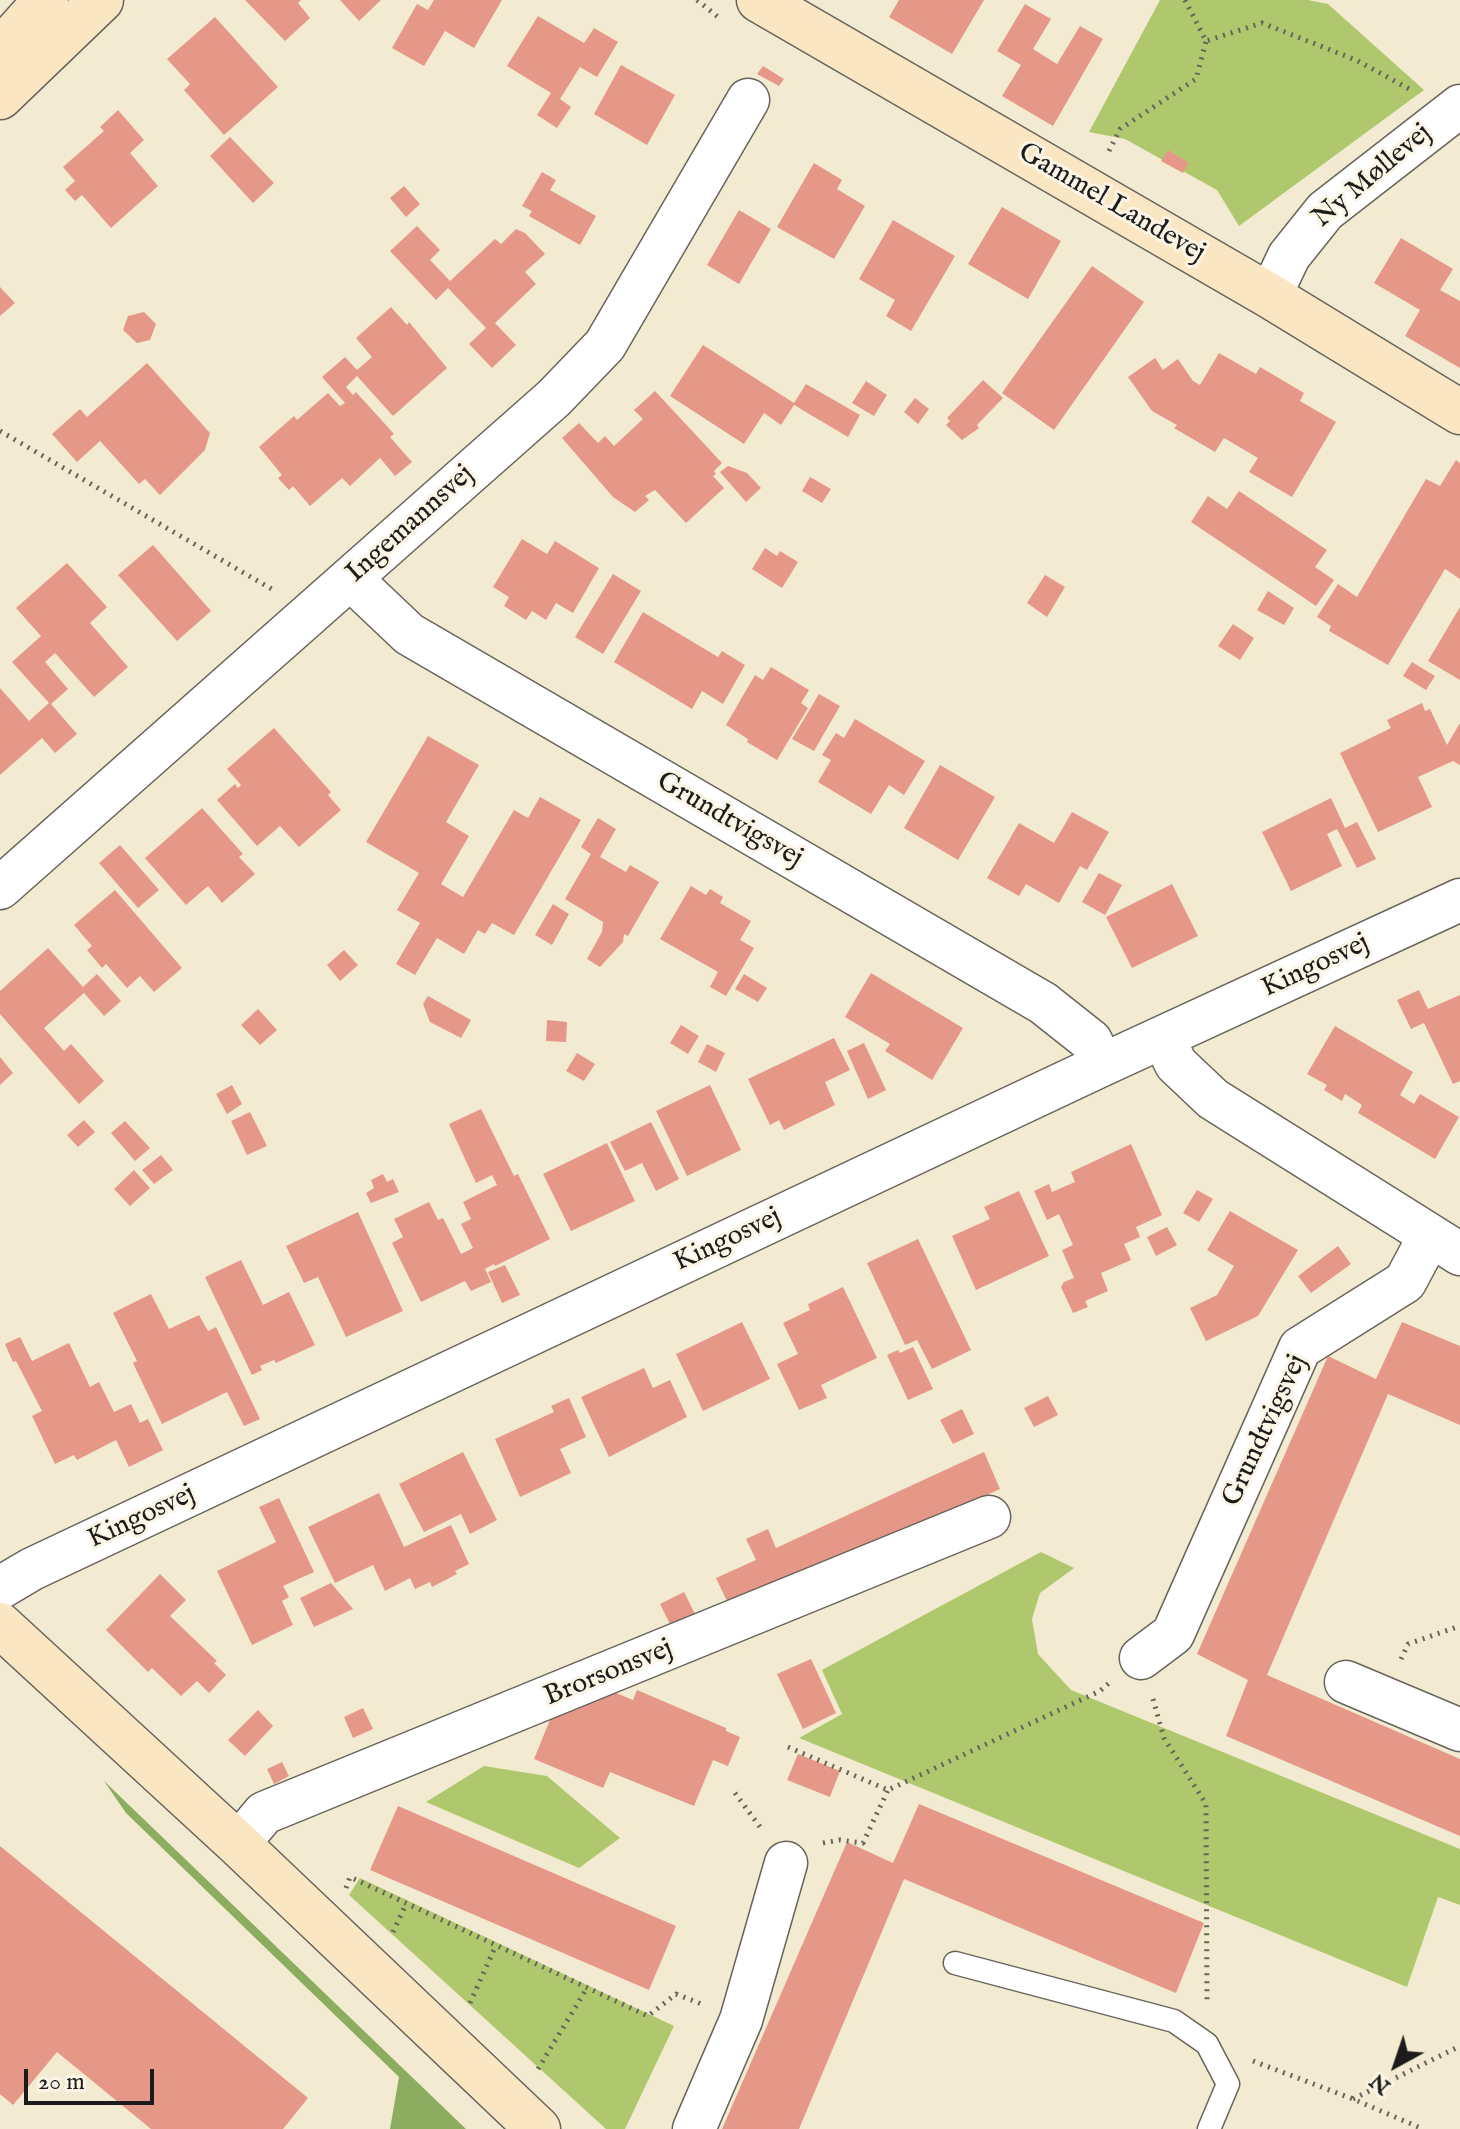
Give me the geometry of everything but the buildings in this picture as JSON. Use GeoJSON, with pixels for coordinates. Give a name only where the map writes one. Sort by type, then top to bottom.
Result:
{"type":"FeatureCollection","features":[{"type":"Feature","properties":{"kind":"street"},"geometry":{"type":"LineString","coordinates":[[0,51],[46,0]]}},
{"type":"Feature","properties":{"kind":"street"},"geometry":{"type":"LineString","coordinates":[[0,97],[101,0]]}},
{"type":"Feature","properties":{"kind":"street","name":"Gammel Landevej"},"geometry":{"type":"LineString","coordinates":[[783,6],[1460,412]]}},
{"type":"Feature","properties":{"kind":"street","name":"Ingemannsvej"},"geometry":{"type":"LineString","coordinates":[[0,888],[554,398],[605,345],[748,100]]}},
{"type":"Feature","properties":{"kind":"street","name":"Ny Møllevej"},"geometry":{"type":"LineString","coordinates":[[1270,296],[1289,256],[1325,211],[1450,114]]}},
{"type":"Feature","properties":{"kind":"street","name":"Grundtvigsvej"},"geometry":{"type":"LineString","coordinates":[[351,579],[409,634],[1043,1003],[1091,1041],[1102,1065]]}},
{"type":"Feature","properties":{"kind":"street","name":"Kingosvej"},"geometry":{"type":"LineString","coordinates":[[0,1588],[32,1569],[1102,1065],[1460,900]]}},
{"type":"Feature","properties":{"kind":"street","name":"Grundtvigsvej"},"geometry":{"type":"LineString","coordinates":[[1141,1658],[1173,1634],[1300,1348],[1405,1282],[1445,1245],[1213,1099],[1176,1064],[1163,1038]]}},
{"type":"Feature","properties":{"kind":"street","name":"Brorsonsvej"},"geometry":{"type":"LineString","coordinates":[[238,1844],[264,1813],[989,1517]]}},
{"type":"Feature","properties":{"kind":"street"},"geometry":{"type":"LineString","coordinates":[[0,1625],[238,1844],[526,2118]]}},
{"type":"Feature","properties":{"kind":"street"},"geometry":{"type":"LineString","coordinates":[[1364,1689],[1460,1730]]}},
{"type":"Feature","properties":{"kind":"street"},"geometry":{"type":"LineString","coordinates":[[694,2129],[741,2020],[786,1863]]}},
{"type":"Feature","properties":{"kind":"lane"},"geometry":{"type":"LineString","coordinates":[[955,1963],[1174,2021],[1207,2044],[1228,2084],[1209,2129]]}},
{"type":"Feature","properties":{"kind":"path"},"geometry":{"type":"LineString","coordinates":[[1087,191],[1120,129],[1196,79],[1206,41],[1185,0]]}},
{"type":"Feature","properties":{"kind":"path"},"geometry":{"type":"LineString","coordinates":[[1206,41],[1262,23],[1356,60],[1450,114]]}},
{"type":"Feature","properties":{"kind":"path"},"geometry":{"type":"LineString","coordinates":[[0,431],[284,596],[304,620]]}},
{"type":"Feature","properties":{"kind":"path"},"geometry":{"type":"LineString","coordinates":[[1364,1689],[1408,1644],[1460,1626]]}},
{"type":"Feature","properties":{"kind":"path"},"geometry":{"type":"LineString","coordinates":[[788,1747],[888,1790],[1100,1691],[1141,1658],[1164,1738],[1206,1804],[1207,2044],[1423,2129]]}},
{"type":"Feature","properties":{"kind":"path"},"geometry":{"type":"LineString","coordinates":[[331,1935],[350,1877],[648,2016],[676,1994],[741,2020]]}},
{"type":"Feature","properties":{"kind":"path"},"geometry":{"type":"LineString","coordinates":[[451,2047],[496,1945]]}},
{"type":"Feature","properties":{"kind":"path"},"geometry":{"type":"LineString","coordinates":[[526,2118],[587,1988]]}},
{"type":"Feature","properties":{"kind":"path"},"geometry":{"type":"LineString","coordinates":[[1353,2099],[1460,2046]]}},
{"type":"Feature","properties":{"kind":"green space"},"geometry":{"type":"Polygon","coordinates":[[[1160,0],[1308,0],[1328,4],[1424,90],[1239,226],[1217,190],[1125,139],[1089,132],[1160,0]]]}},
{"type":"Feature","properties":{"kind":"green space"},"geometry":{"type":"Polygon","coordinates":[[[1041,1552],[1074,1568],[1040,1593],[1032,1619],[1038,1654],[1071,1690],[1460,1849],[1460,1905],[1438,1897],[1407,1987],[799,1738],[842,1714],[822,1670],[1041,1552]]]}},
{"type":"Feature","properties":{"kind":"green space"},"geometry":{"type":"Polygon","coordinates":[[[484,1766],[547,1776],[620,1838],[579,1868],[426,1802],[484,1766]]]}},
{"type":"Feature","properties":{"kind":"green space"},"geometry":{"type":"Polygon","coordinates":[[[104,1781],[466,2129],[390,2129],[399,2077],[126,1813],[104,1781]]]}},
{"type":"Feature","properties":{"kind":"green space"},"geometry":{"type":"Polygon","coordinates":[[[360,1878],[674,2026],[625,2129],[606,2129],[349,1895],[360,1878]]]}}]}
